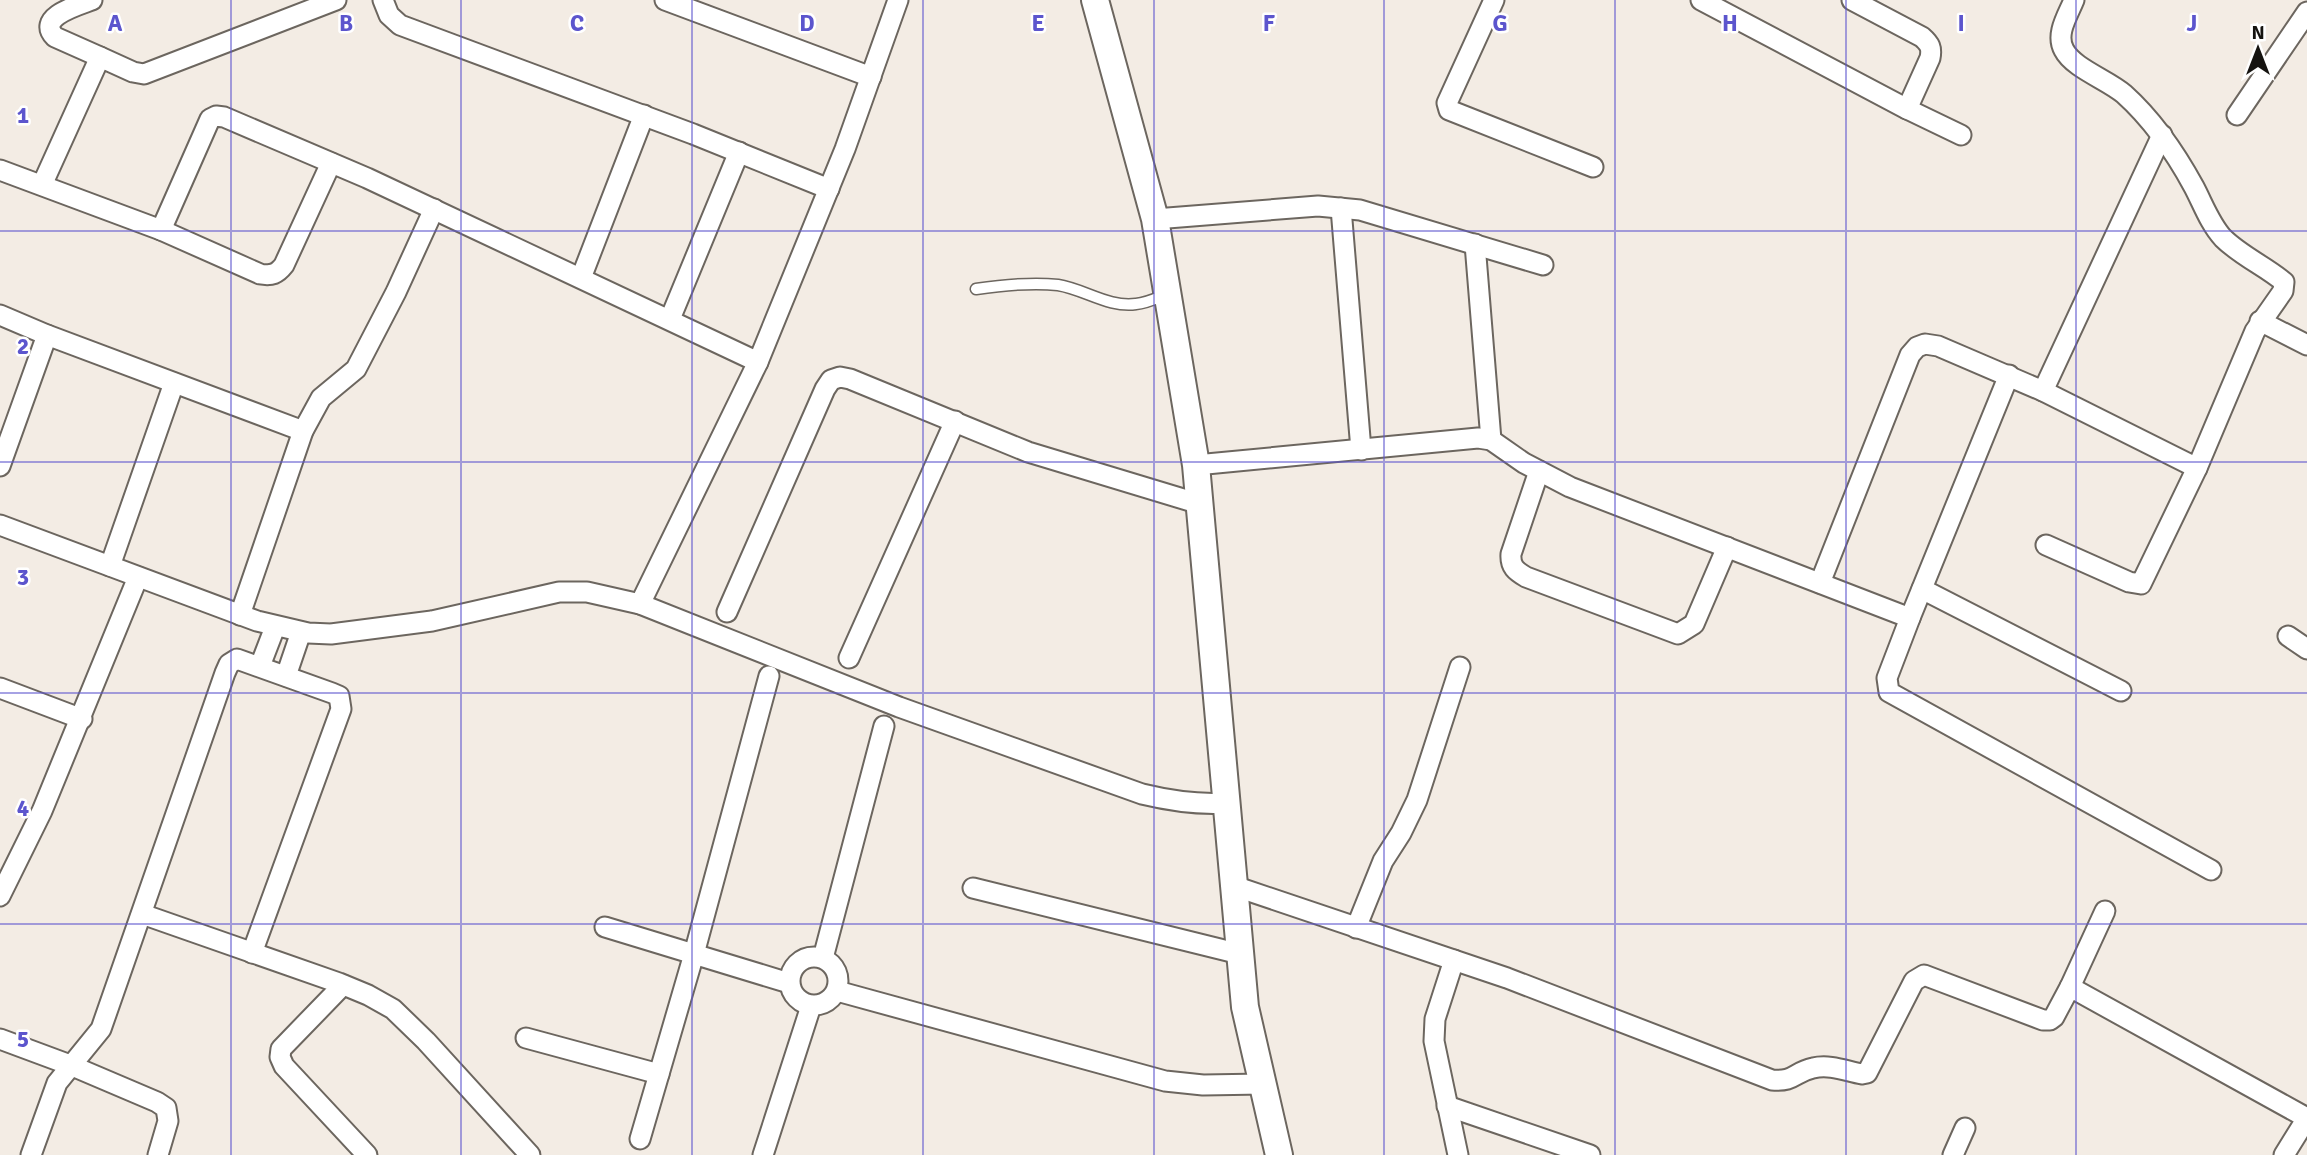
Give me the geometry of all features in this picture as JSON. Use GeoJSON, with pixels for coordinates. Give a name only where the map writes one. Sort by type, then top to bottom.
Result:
{"type":"FeatureCollection","features":[{"type":"Feature","properties":{"kind":"street"},"geometry":{"type":"LineString","coordinates":[[92,0],[57,15],[51,21],[51,33],[133,72],[144,74],[336,0]]}},
{"type":"Feature","properties":{"kind":"street"},"geometry":{"type":"LineString","coordinates":[[383,0],[389,15],[401,25],[644,115],[828,189]]}},
{"type":"Feature","properties":{"kind":"street"},"geometry":{"type":"LineString","coordinates":[[665,0],[871,77]]}},
{"type":"Feature","properties":{"kind":"street"},"geometry":{"type":"LineString","coordinates":[[1096,0],[1155,219],[1196,465],[1245,1007],[1279,1155]]}},
{"type":"Feature","properties":{"kind":"street"},"geometry":{"type":"LineString","coordinates":[[1494,0],[1447,103],[1449,110],[1593,167]]}},
{"type":"Feature","properties":{"kind":"street"},"geometry":{"type":"LineString","coordinates":[[1701,0],[1961,135]]}},
{"type":"Feature","properties":{"kind":"street"},"geometry":{"type":"LineString","coordinates":[[1852,0],[1929,43],[1930,58],[1908,109]]}},
{"type":"Feature","properties":{"kind":"street"},"geometry":{"type":"LineString","coordinates":[[2046,545],[2129,582],[2141,584],[2197,468],[2260,321],[2283,291],[2284,282],[2247,258],[2222,237],[2149,117],[2121,91],[2068,57],[2060,41],[2074,0]]}},
{"type":"Feature","properties":{"kind":"street"},"geometry":{"type":"LineString","coordinates":[[640,604],[758,362],[871,77],[892,2]]}},
{"type":"Feature","properties":{"kind":"street"},"geometry":{"type":"LineString","coordinates":[[2237,115],[2307,12]]}},
{"type":"Feature","properties":{"kind":"street"},"geometry":{"type":"LineString","coordinates":[[42,185],[100,57]]}},
{"type":"Feature","properties":{"kind":"street"},"geometry":{"type":"LineString","coordinates":[[580,278],[644,115]]}},
{"type":"Feature","properties":{"kind":"street"},"geometry":{"type":"LineString","coordinates":[[161,230],[208,124],[216,116],[434,209],[758,362]]}},
{"type":"Feature","properties":{"kind":"street"},"geometry":{"type":"LineString","coordinates":[[2043,391],[2162,135]]}},
{"type":"Feature","properties":{"kind":"street"},"geometry":{"type":"LineString","coordinates":[[670,319],[739,152]]}},
{"type":"Feature","properties":{"kind":"street"},"geometry":{"type":"LineString","coordinates":[[0,170],[161,230],[270,276],[284,265],[331,163]]}},
{"type":"Feature","properties":{"kind":"street"},"geometry":{"type":"LineString","coordinates":[[1155,219],[1318,206],[1341,208],[1385,217],[1544,265]]}},
{"type":"Feature","properties":{"kind":"street"},"geometry":{"type":"LineString","coordinates":[[1341,208],[1361,450]]}},
{"type":"Feature","properties":{"kind":"street"},"geometry":{"type":"LineString","coordinates":[[240,615],[303,431],[321,398],[356,369],[397,292],[434,209]]}},
{"type":"Feature","properties":{"kind":"street"},"geometry":{"type":"LineString","coordinates":[[1475,244],[1491,440]]}},
{"type":"Feature","properties":{"kind":"street"},"geometry":{"type":"LineString","coordinates":[[0,315],[303,431]]}},
{"type":"Feature","properties":{"kind":"street"},"geometry":{"type":"LineString","coordinates":[[2260,321],[2307,345]]}},
{"type":"Feature","properties":{"kind":"street"},"geometry":{"type":"LineString","coordinates":[[0,466],[47,335]]}},
{"type":"Feature","properties":{"kind":"street"},"geometry":{"type":"LineString","coordinates":[[1820,583],[1910,355],[1917,347],[1925,344],[1938,346],[2009,375],[2197,468]]}},
{"type":"Feature","properties":{"kind":"street"},"geometry":{"type":"LineString","coordinates":[[2009,375],[1887,678],[1889,692],[2211,870]]}},
{"type":"Feature","properties":{"kind":"street"},"geometry":{"type":"LineString","coordinates":[[727,612],[831,380],[840,377],[1028,452],[1200,504]]}},
{"type":"Feature","properties":{"kind":"street"},"geometry":{"type":"LineString","coordinates":[[110,566],[174,383]]}},
{"type":"Feature","properties":{"kind":"street"},"geometry":{"type":"LineString","coordinates":[[849,658],[955,421]]}},
{"type":"Feature","properties":{"kind":"street"},"geometry":{"type":"LineString","coordinates":[[1196,465],[1478,438],[1491,440],[1570,487],[1910,618]]}},
{"type":"Feature","properties":{"kind":"street"},"geometry":{"type":"LineString","coordinates":[[1539,471],[1511,554],[1511,563],[1526,577],[1678,634],[1694,624],[1727,547]]}},
{"type":"Feature","properties":{"kind":"street"},"geometry":{"type":"LineString","coordinates":[[0,525],[240,615],[275,627],[301,632],[331,634],[432,621],[559,592],[587,592],[640,604],[899,707],[1142,794],[1190,803],[1227,803]]}},
{"type":"Feature","properties":{"kind":"street"},"geometry":{"type":"LineString","coordinates":[[0,895],[42,811],[82,719],[138,577]]}},
{"type":"Feature","properties":{"kind":"street"},"geometry":{"type":"LineString","coordinates":[[1922,589],[2121,691]]}},
{"type":"Feature","properties":{"kind":"street"},"geometry":{"type":"LineString","coordinates":[[260,666],[275,627]]}},
{"type":"Feature","properties":{"kind":"street"},"geometry":{"type":"LineString","coordinates":[[286,676],[301,632]]}},
{"type":"Feature","properties":{"kind":"street"},"geometry":{"type":"LineString","coordinates":[[2288,636],[2307,649]]}},
{"type":"Feature","properties":{"kind":"street"},"geometry":{"type":"LineString","coordinates":[[31,1155],[57,1083],[101,1029],[229,664],[237,659],[339,696],[341,709],[253,953]]}},
{"type":"Feature","properties":{"kind":"street"},"geometry":{"type":"LineString","coordinates":[[1356,928],[1383,861],[1417,800],[1461,667]]}},
{"type":"Feature","properties":{"kind":"street"},"geometry":{"type":"LineString","coordinates":[[640,1139],[694,954],[769,676]]}},
{"type":"Feature","properties":{"kind":"street"},"geometry":{"type":"LineString","coordinates":[[0,688],[82,719]]}},
{"type":"Feature","properties":{"kind":"street"},"geometry":{"type":"LineString","coordinates":[[823,958],[884,726]]}},
{"type":"Feature","properties":{"kind":"street"},"geometry":{"type":"LineString","coordinates":[[1234,886],[1454,960],[1632,1025],[1761,1076],[1782,1081],[1818,1067],[1867,1073],[1914,981],[1924,975],[2043,1020],[2050,1020],[2070,986],[2105,911]]}},
{"type":"Feature","properties":{"kind":"street"},"geometry":{"type":"LineString","coordinates":[[972,888],[1240,954]]}},
{"type":"Feature","properties":{"kind":"street"},"geometry":{"type":"LineString","coordinates":[[142,914],[343,985],[393,1009],[426,1041],[530,1155]]}},
{"type":"Feature","properties":{"kind":"street"},"geometry":{"type":"LineString","coordinates":[[605,927],[789,983]]}},
{"type":"Feature","properties":{"kind":"street"},"geometry":{"type":"LineString","coordinates":[[808,957],[823,958],[830,962],[838,975],[837,990],[827,1002],[811,1006],[796,998],[789,983],[790,975],[800,961],[808,957]]}},
{"type":"Feature","properties":{"kind":"street"},"geometry":{"type":"LineString","coordinates":[[1454,960],[1435,1019],[1434,1041],[1458,1155]]}},
{"type":"Feature","properties":{"kind":"street"},"geometry":{"type":"LineString","coordinates":[[343,985],[281,1049],[279,1057],[284,1066],[367,1155]]}},
{"type":"Feature","properties":{"kind":"street"},"geometry":{"type":"LineString","coordinates":[[2070,986],[2307,1118],[2284,1155]]}},
{"type":"Feature","properties":{"kind":"street"},"geometry":{"type":"LineString","coordinates":[[837,990],[1165,1081],[1203,1085],[1263,1084]]}},
{"type":"Feature","properties":{"kind":"street"},"geometry":{"type":"LineString","coordinates":[[763,1155],[811,1006]]}},
{"type":"Feature","properties":{"kind":"street"},"geometry":{"type":"LineString","coordinates":[[526,1038],[659,1073]]}},
{"type":"Feature","properties":{"kind":"street"},"geometry":{"type":"LineString","coordinates":[[0,1039],[70,1065],[166,1108],[168,1121],[158,1155]]}},
{"type":"Feature","properties":{"kind":"street"},"geometry":{"type":"LineString","coordinates":[[1447,1106],[1590,1155]]}},
{"type":"Feature","properties":{"kind":"street"},"geometry":{"type":"LineString","coordinates":[[1953,1155],[1965,1128]]}},
{"type":"Feature","properties":{"kind":"lane"},"geometry":{"type":"LineString","coordinates":[[976,289],[1005,285],[1057,285],[1078,289],[1121,304],[1137,304],[1168,294]]}}]}
